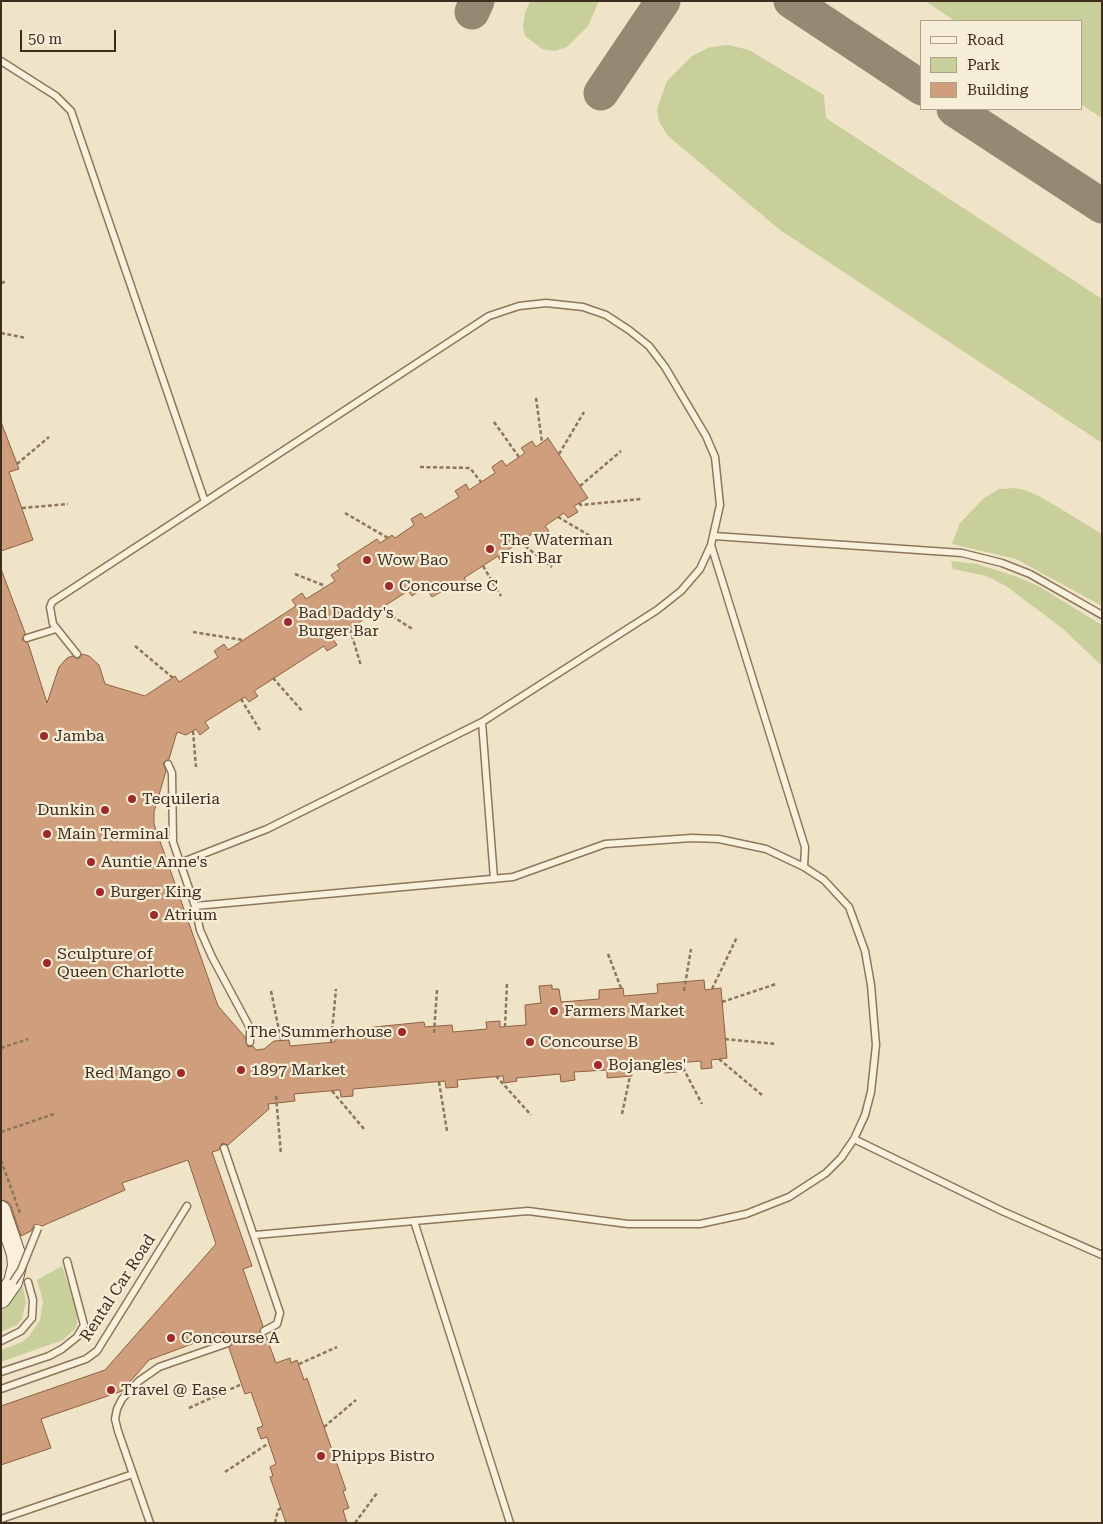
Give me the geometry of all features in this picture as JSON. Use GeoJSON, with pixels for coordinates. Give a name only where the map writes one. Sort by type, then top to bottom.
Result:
{"type":"FeatureCollection","features":[{"type":"Feature","properties":{"kind":"main road"},"geometry":{"type":"LineString","coordinates":[[1,1210],[16,1254],[21,1282],[1,1299]]}},
{"type":"Feature","properties":{"kind":"lane"},"geometry":{"type":"LineString","coordinates":[[1,61],[56,96],[71,111],[205,502]]}},
{"type":"Feature","properties":{"kind":"lane"},"geometry":{"type":"LineString","coordinates":[[78,654],[56,630],[51,617],[52,602],[489,316],[518,306],[546,303],[583,307],[606,315],[649,346],[665,367],[706,436],[715,457],[720,505],[711,545],[700,569],[681,591],[657,610],[482,722],[267,829],[180,863]]}},
{"type":"Feature","properties":{"kind":"lane"},"geometry":{"type":"LineString","coordinates":[[714,536],[962,553],[1002,563],[1030,574],[1102,615]]}},
{"type":"Feature","properties":{"kind":"lane"},"geometry":{"type":"LineString","coordinates":[[711,545],[805,847],[804,866]]}},
{"type":"Feature","properties":{"kind":"lane"},"geometry":{"type":"LineString","coordinates":[[27,638],[56,630]]}},
{"type":"Feature","properties":{"kind":"lane"},"geometry":{"type":"LineString","coordinates":[[482,722],[494,879]]}},
{"type":"Feature","properties":{"kind":"lane"},"geometry":{"type":"LineString","coordinates":[[168,764],[172,773],[172,831],[180,863],[196,906],[200,930],[250,1028],[250,1042]]}},
{"type":"Feature","properties":{"kind":"lane"},"geometry":{"type":"LineString","coordinates":[[196,906],[513,877],[605,844],[692,838],[719,839],[766,849],[804,866],[824,880],[849,908],[865,951],[875,1021],[875,1068],[865,1115],[854,1139],[842,1158],[826,1173],[789,1197],[746,1214],[700,1224],[628,1224],[528,1210],[255,1235]]}},
{"type":"Feature","properties":{"kind":"lane"},"geometry":{"type":"LineString","coordinates":[[854,1139],[1002,1211],[1102,1255]]}},
{"type":"Feature","properties":{"kind":"lane"},"geometry":{"type":"LineString","coordinates":[[224,1148],[280,1313],[277,1324],[264,1330]]}},
{"type":"Feature","properties":{"kind":"lane","name":"Rental Car Road"},"geometry":{"type":"LineString","coordinates":[[1,1389],[86,1359],[96,1351],[187,1206]]}},
{"type":"Feature","properties":{"kind":"lane"},"geometry":{"type":"LineString","coordinates":[[414,1221],[510,1523]]}},
{"type":"Feature","properties":{"kind":"lane"},"geometry":{"type":"LineString","coordinates":[[1,1341],[21,1332],[32,1318],[33,1300],[21,1282],[38,1228]]}},
{"type":"Feature","properties":{"kind":"lane"},"geometry":{"type":"LineString","coordinates":[[1,1372],[49,1356],[62,1349],[77,1337],[84,1325],[67,1261]]}},
{"type":"Feature","properties":{"kind":"lane"},"geometry":{"type":"LineString","coordinates":[[150,1523],[115,1419],[122,1398],[139,1381],[159,1367],[228,1343]]}},
{"type":"Feature","properties":{"kind":"lane"},"geometry":{"type":"LineString","coordinates":[[1,1519],[133,1474]]}},
{"type":"Feature","properties":{"kind":"path"},"geometry":{"type":"LineString","coordinates":[[1,283],[7,282]]}},
{"type":"Feature","properties":{"kind":"path"},"geometry":{"type":"LineString","coordinates":[[1,334],[26,338]]}},
{"type":"Feature","properties":{"kind":"path"},"geometry":{"type":"LineString","coordinates":[[536,398],[542,442]]}},
{"type":"Feature","properties":{"kind":"path"},"geometry":{"type":"LineString","coordinates":[[559,454],[584,412]]}},
{"type":"Feature","properties":{"kind":"path"},"geometry":{"type":"LineString","coordinates":[[494,422],[519,457]]}},
{"type":"Feature","properties":{"kind":"path"},"geometry":{"type":"LineString","coordinates":[[17,464],[49,437]]}},
{"type":"Feature","properties":{"kind":"path"},"geometry":{"type":"LineString","coordinates":[[580,486],[621,451]]}},
{"type":"Feature","properties":{"kind":"path"},"geometry":{"type":"LineString","coordinates":[[420,467],[470,468],[481,482]]}},
{"type":"Feature","properties":{"kind":"path"},"geometry":{"type":"LineString","coordinates":[[579,503],[581,505],[641,499]]}},
{"type":"Feature","properties":{"kind":"path"},"geometry":{"type":"LineString","coordinates":[[22,508],[68,504]]}},
{"type":"Feature","properties":{"kind":"path"},"geometry":{"type":"LineString","coordinates":[[345,513],[388,538]]}},
{"type":"Feature","properties":{"kind":"path"},"geometry":{"type":"LineString","coordinates":[[558,518],[609,547]]}},
{"type":"Feature","properties":{"kind":"path"},"geometry":{"type":"LineString","coordinates":[[520,542],[552,567]]}},
{"type":"Feature","properties":{"kind":"path"},"geometry":{"type":"LineString","coordinates":[[483,566],[501,596]]}},
{"type":"Feature","properties":{"kind":"path"},"geometry":{"type":"LineString","coordinates":[[295,574],[324,588]]}},
{"type":"Feature","properties":{"kind":"path"},"geometry":{"type":"LineString","coordinates":[[381,608],[414,630]]}},
{"type":"Feature","properties":{"kind":"path"},"geometry":{"type":"LineString","coordinates":[[350,629],[361,666]]}},
{"type":"Feature","properties":{"kind":"path"},"geometry":{"type":"LineString","coordinates":[[193,632],[243,640]]}},
{"type":"Feature","properties":{"kind":"path"},"geometry":{"type":"LineString","coordinates":[[134,646],[173,678]]}},
{"type":"Feature","properties":{"kind":"path"},"geometry":{"type":"LineString","coordinates":[[273,678],[303,712]]}},
{"type":"Feature","properties":{"kind":"path"},"geometry":{"type":"LineString","coordinates":[[241,699],[261,732]]}},
{"type":"Feature","properties":{"kind":"path"},"geometry":{"type":"LineString","coordinates":[[193,731],[196,767]]}},
{"type":"Feature","properties":{"kind":"path"},"geometry":{"type":"LineString","coordinates":[[712,989],[737,937]]}},
{"type":"Feature","properties":{"kind":"path"},"geometry":{"type":"LineString","coordinates":[[684,991],[691,949]]}},
{"type":"Feature","properties":{"kind":"path"},"geometry":{"type":"LineString","coordinates":[[608,954],[621,988]]}},
{"type":"Feature","properties":{"kind":"path"},"geometry":{"type":"LineString","coordinates":[[505,1027],[507,984]]}},
{"type":"Feature","properties":{"kind":"path"},"geometry":{"type":"LineString","coordinates":[[722,1002],[776,984]]}},
{"type":"Feature","properties":{"kind":"path"},"geometry":{"type":"LineString","coordinates":[[331,1043],[336,989]]}},
{"type":"Feature","properties":{"kind":"path"},"geometry":{"type":"LineString","coordinates":[[434,1033],[437,990]]}},
{"type":"Feature","properties":{"kind":"path"},"geometry":{"type":"LineString","coordinates":[[271,991],[281,1040]]}},
{"type":"Feature","properties":{"kind":"path"},"geometry":{"type":"LineString","coordinates":[[1,1048],[28,1039]]}},
{"type":"Feature","properties":{"kind":"path"},"geometry":{"type":"LineString","coordinates":[[725,1039],[776,1044]]}},
{"type":"Feature","properties":{"kind":"path"},"geometry":{"type":"LineString","coordinates":[[719,1059],[762,1094]]}},
{"type":"Feature","properties":{"kind":"path"},"geometry":{"type":"LineString","coordinates":[[680,1062],[702,1104]]}},
{"type":"Feature","properties":{"kind":"path"},"geometry":{"type":"LineString","coordinates":[[496,1076],[531,1115]]}},
{"type":"Feature","properties":{"kind":"path"},"geometry":{"type":"LineString","coordinates":[[622,1114],[630,1076]]}},
{"type":"Feature","properties":{"kind":"path"},"geometry":{"type":"LineString","coordinates":[[439,1082],[447,1131]]}},
{"type":"Feature","properties":{"kind":"path"},"geometry":{"type":"LineString","coordinates":[[332,1091],[364,1129]]}},
{"type":"Feature","properties":{"kind":"path"},"geometry":{"type":"LineString","coordinates":[[276,1096],[281,1154]]}},
{"type":"Feature","properties":{"kind":"path"},"geometry":{"type":"LineString","coordinates":[[1,1132],[54,1114]]}},
{"type":"Feature","properties":{"kind":"path"},"geometry":{"type":"LineString","coordinates":[[1,1160],[20,1213]]}},
{"type":"Feature","properties":{"kind":"path"},"geometry":{"type":"LineString","coordinates":[[298,1364],[337,1347]]}},
{"type":"Feature","properties":{"kind":"path"},"geometry":{"type":"LineString","coordinates":[[189,1408],[242,1384]]}},
{"type":"Feature","properties":{"kind":"path"},"geometry":{"type":"LineString","coordinates":[[324,1427],[356,1400]]}},
{"type":"Feature","properties":{"kind":"path"},"geometry":{"type":"LineString","coordinates":[[225,1472],[269,1443]]}},
{"type":"Feature","properties":{"kind":"path"},"geometry":{"type":"LineString","coordinates":[[355,1523],[377,1493]]}},
{"type":"Feature","properties":{"kind":"path"},"geometry":{"type":"LineString","coordinates":[[275,1523],[278,1510],[281,1508]]}},
{"type":"Feature","properties":{"kind":"green space"},"geometry":{"type":"Polygon","coordinates":[[[530,1],[599,1],[588,26],[567,47],[555,51],[542,49],[525,36],[523,26],[525,13],[530,1]]]}},
{"type":"Feature","properties":{"kind":"green space"},"geometry":{"type":"Polygon","coordinates":[[[925,1],[1102,1],[1102,118],[1083,106],[1083,20],[954,20],[925,1]]]}},
{"type":"Feature","properties":{"kind":"green space"},"geometry":{"type":"Polygon","coordinates":[[[729,45],[749,50],[824,95],[826,118],[1102,299],[1102,443],[780,230],[668,136],[659,122],[657,109],[667,81],[692,56],[710,47],[729,45]]]}},
{"type":"Feature","properties":{"kind":"green space"},"geometry":{"type":"Polygon","coordinates":[[[1015,488],[1028,491],[1048,501],[1102,534],[1102,606],[1016,559],[952,544],[960,523],[984,498],[999,489],[1015,488]]]}},
{"type":"Feature","properties":{"kind":"green space"},"geometry":{"type":"Polygon","coordinates":[[[951,561],[977,564],[1015,576],[1040,587],[1102,625],[1102,666],[1062,628],[1006,586],[986,576],[953,569],[951,561]]]}},
{"type":"Feature","properties":{"kind":"green space"},"geometry":{"type":"Polygon","coordinates":[[[62,1266],[77,1311],[75,1329],[63,1340],[1,1362],[1,1350],[22,1342],[29,1336],[40,1320],[43,1301],[37,1280],[62,1266]]]}},
{"type":"Feature","properties":{"kind":"green space"},"geometry":{"type":"Polygon","coordinates":[[[23,1287],[26,1302],[22,1319],[17,1325],[1,1332],[1,1311],[19,1289],[23,1287]]]}},
{"type":"Feature","properties":{"kind":"building"},"geometry":{"type":"Polygon","coordinates":[[[1,422],[19,469],[9,472],[33,540],[1,551],[1,422]]]}},
{"type":"Feature","properties":{"kind":"building"},"geometry":{"type":"Polygon","coordinates":[[[548,438],[588,498],[574,506],[578,512],[568,518],[564,513],[545,526],[549,531],[538,538],[535,532],[508,550],[512,555],[501,562],[498,556],[464,578],[468,584],[457,591],[453,585],[432,597],[425,587],[412,596],[408,591],[333,639],[337,645],[327,651],[324,646],[254,691],[258,696],[249,702],[245,697],[205,722],[209,728],[200,735],[196,729],[186,735],[177,732],[169,759],[163,763],[166,771],[154,812],[154,824],[218,1006],[245,1037],[248,1047],[253,1046],[256,1050],[264,1049],[274,1041],[289,1040],[290,1046],[335,1042],[335,1036],[345,1035],[345,1030],[424,1022],[425,1027],[452,1025],[453,1032],[487,1029],[486,1022],[500,1021],[500,1027],[526,1025],[525,1005],[541,1003],[539,986],[552,985],[552,989],[559,989],[561,1002],[599,999],[599,990],[623,988],[624,996],[658,993],[657,984],[704,980],[705,990],[721,988],[727,1058],[711,1060],[712,1068],[701,1069],[701,1061],[676,1063],[677,1072],[665,1073],[664,1064],[631,1067],[632,1076],[607,1078],[607,1070],[574,1072],[575,1080],[561,1082],[560,1074],[516,1078],[517,1081],[504,1083],[503,1076],[457,1080],[458,1087],[446,1088],[445,1081],[353,1089],[353,1096],[341,1097],[340,1090],[294,1094],[295,1101],[268,1104],[269,1109],[228,1145],[222,1143],[219,1150],[212,1152],[252,1266],[243,1269],[263,1326],[259,1333],[266,1336],[276,1363],[290,1358],[291,1363],[297,1360],[304,1380],[307,1378],[346,1490],[343,1491],[349,1508],[343,1510],[347,1523],[286,1523],[270,1477],[273,1476],[270,1467],[276,1464],[267,1437],[261,1439],[257,1428],[263,1426],[251,1392],[245,1394],[229,1348],[232,1341],[226,1338],[224,1332],[149,1360],[122,1391],[41,1419],[51,1448],[1,1465],[1,1406],[105,1370],[216,1244],[188,1160],[122,1183],[125,1190],[42,1226],[35,1224],[31,1231],[21,1236],[11,1206],[8,1202],[1,1200],[1,569],[25,633],[22,640],[28,643],[47,703],[59,667],[67,658],[72,656],[78,659],[82,654],[89,656],[99,665],[105,684],[145,696],[175,676],[179,682],[218,657],[214,651],[224,644],[228,650],[296,606],[292,600],[302,593],[306,599],[335,581],[331,575],[340,569],[337,565],[377,539],[380,543],[392,535],[395,538],[414,525],[411,519],[421,513],[425,518],[459,497],[455,491],[466,484],[469,490],[495,473],[492,467],[502,460],[506,466],[525,453],[521,448],[532,441],[536,447],[548,438]]]}},
{"type":"Feature","properties":{"kind":"taxiway"},"geometry":{"type":"LineString","coordinates":[[472,12],[477,1]]}},
{"type":"Feature","properties":{"kind":"taxiway"},"geometry":{"type":"LineString","coordinates":[[601,93],[663,1]]}},
{"type":"Feature","properties":{"kind":"taxiway"},"geometry":{"type":"LineString","coordinates":[[791,1],[920,87]]}},
{"type":"Feature","properties":{"kind":"taxiway"},"geometry":{"type":"LineString","coordinates":[[956,110],[1102,206]]}},
{"type":"Feature","properties":{"kind":"place","name":"The Waterman Fish Bar"},"geometry":{"type":"Point","coordinates":[490,549]}},
{"type":"Feature","properties":{"kind":"place","name":"Wow Bao"},"geometry":{"type":"Point","coordinates":[367,560]}},
{"type":"Feature","properties":{"kind":"place","name":"Concourse C"},"geometry":{"type":"Point","coordinates":[389,586]}},
{"type":"Feature","properties":{"kind":"place","name":"Bad Daddy's Burger Bar"},"geometry":{"type":"Point","coordinates":[288,622]}},
{"type":"Feature","properties":{"kind":"place","name":"Jamba"},"geometry":{"type":"Point","coordinates":[44,736]}},
{"type":"Feature","properties":{"kind":"place","name":"Tequileria"},"geometry":{"type":"Point","coordinates":[132,799]}},
{"type":"Feature","properties":{"kind":"place","name":"Dunkin"},"geometry":{"type":"Point","coordinates":[105,810]}},
{"type":"Feature","properties":{"kind":"place","name":"Main Terminal"},"geometry":{"type":"Point","coordinates":[47,834]}},
{"type":"Feature","properties":{"kind":"place","name":"Auntie Anne's"},"geometry":{"type":"Point","coordinates":[91,862]}},
{"type":"Feature","properties":{"kind":"place","name":"Burger King"},"geometry":{"type":"Point","coordinates":[100,892]}},
{"type":"Feature","properties":{"kind":"place","name":"Atrium"},"geometry":{"type":"Point","coordinates":[154,915]}},
{"type":"Feature","properties":{"kind":"place","name":"Sculpture of Queen Charlotte"},"geometry":{"type":"Point","coordinates":[47,963]}},
{"type":"Feature","properties":{"kind":"place","name":"Farmers Market"},"geometry":{"type":"Point","coordinates":[554,1011]}},
{"type":"Feature","properties":{"kind":"place","name":"The Summerhouse"},"geometry":{"type":"Point","coordinates":[402,1032]}},
{"type":"Feature","properties":{"kind":"place","name":"Concourse B"},"geometry":{"type":"Point","coordinates":[530,1042]}},
{"type":"Feature","properties":{"kind":"place","name":"Bojangles'"},"geometry":{"type":"Point","coordinates":[598,1065]}},
{"type":"Feature","properties":{"kind":"place","name":"1897 Market"},"geometry":{"type":"Point","coordinates":[241,1070]}},
{"type":"Feature","properties":{"kind":"place","name":"Red Mango"},"geometry":{"type":"Point","coordinates":[181,1073]}},
{"type":"Feature","properties":{"kind":"place","name":"Concourse A"},"geometry":{"type":"Point","coordinates":[171,1338]}},
{"type":"Feature","properties":{"kind":"place","name":"Travel @ Ease"},"geometry":{"type":"Point","coordinates":[111,1390]}},
{"type":"Feature","properties":{"kind":"place","name":"Phipps Bistro"},"geometry":{"type":"Point","coordinates":[321,1456]}}]}
